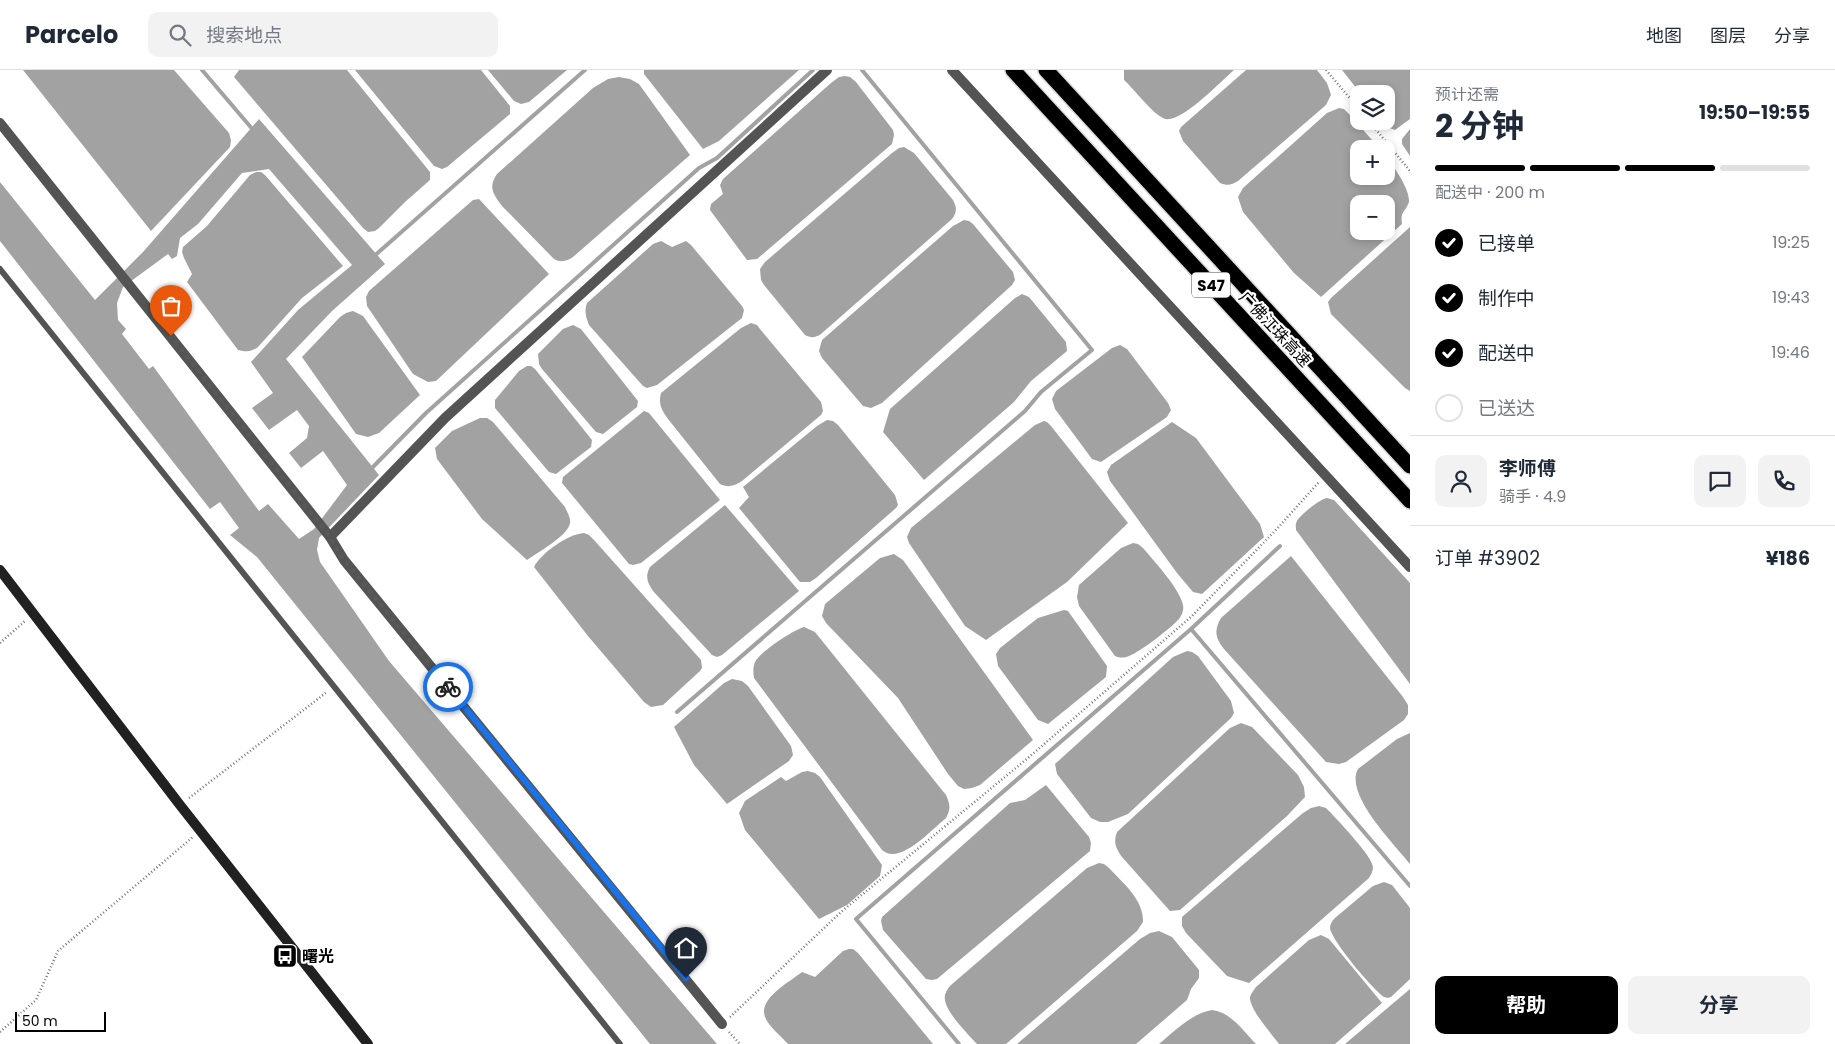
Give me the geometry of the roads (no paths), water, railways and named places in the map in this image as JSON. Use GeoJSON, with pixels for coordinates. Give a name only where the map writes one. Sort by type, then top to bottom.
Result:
{"type":"FeatureCollection","features":[{"type":"Feature","properties":{"kind":"highway","name":"广佛江珠高速"},"geometry":{"type":"LineString","coordinates":[[1013,70],[1410,501]]}},
{"type":"Feature","properties":{"kind":"highway","name":"广佛江珠高速"},"geometry":{"type":"LineString","coordinates":[[1046,70],[1410,466]]}},
{"type":"Feature","properties":{"kind":"street"},"geometry":{"type":"LineString","coordinates":[[330,537],[445,418],[827,70]]}},
{"type":"Feature","properties":{"kind":"street"},"geometry":{"type":"LineString","coordinates":[[952,70],[1410,567]]}},
{"type":"Feature","properties":{"kind":"street"},"geometry":{"type":"LineString","coordinates":[[0,123],[330,537],[344,560],[722,1024]]}},
{"type":"Feature","properties":{"kind":"street"},"geometry":{"type":"LineString","coordinates":[[0,570],[180,805],[368,1044]]}},
{"type":"Feature","properties":{"kind":"lane"},"geometry":{"type":"LineString","coordinates":[[0,270],[620,1044]]}},
{"type":"Feature","properties":{"kind":"waterway"},"geometry":{"type":"LineString","coordinates":[[202,70],[254,131]]}},
{"type":"Feature","properties":{"kind":"waterway"},"geometry":{"type":"LineString","coordinates":[[372,258],[585,70]]}},
{"type":"Feature","properties":{"kind":"waterway"},"geometry":{"type":"LineString","coordinates":[[370,470],[426,413],[699,168],[717,158],[813,70]]}},
{"type":"Feature","properties":{"kind":"waterway"},"geometry":{"type":"LineString","coordinates":[[677,712],[1025,411],[1041,392],[1092,350],[862,70]]}},
{"type":"Feature","properties":{"kind":"waterway"},"geometry":{"type":"LineString","coordinates":[[959,1044],[856,919],[1191,629],[1280,546]]}},
{"type":"Feature","properties":{"kind":"waterway"},"geometry":{"type":"LineString","coordinates":[[1191,629],[1410,886]]}},
{"type":"Feature","properties":{"kind":"place","name":"曙光"},"geometry":{"type":"Point","coordinates":[285,956]}}]}
